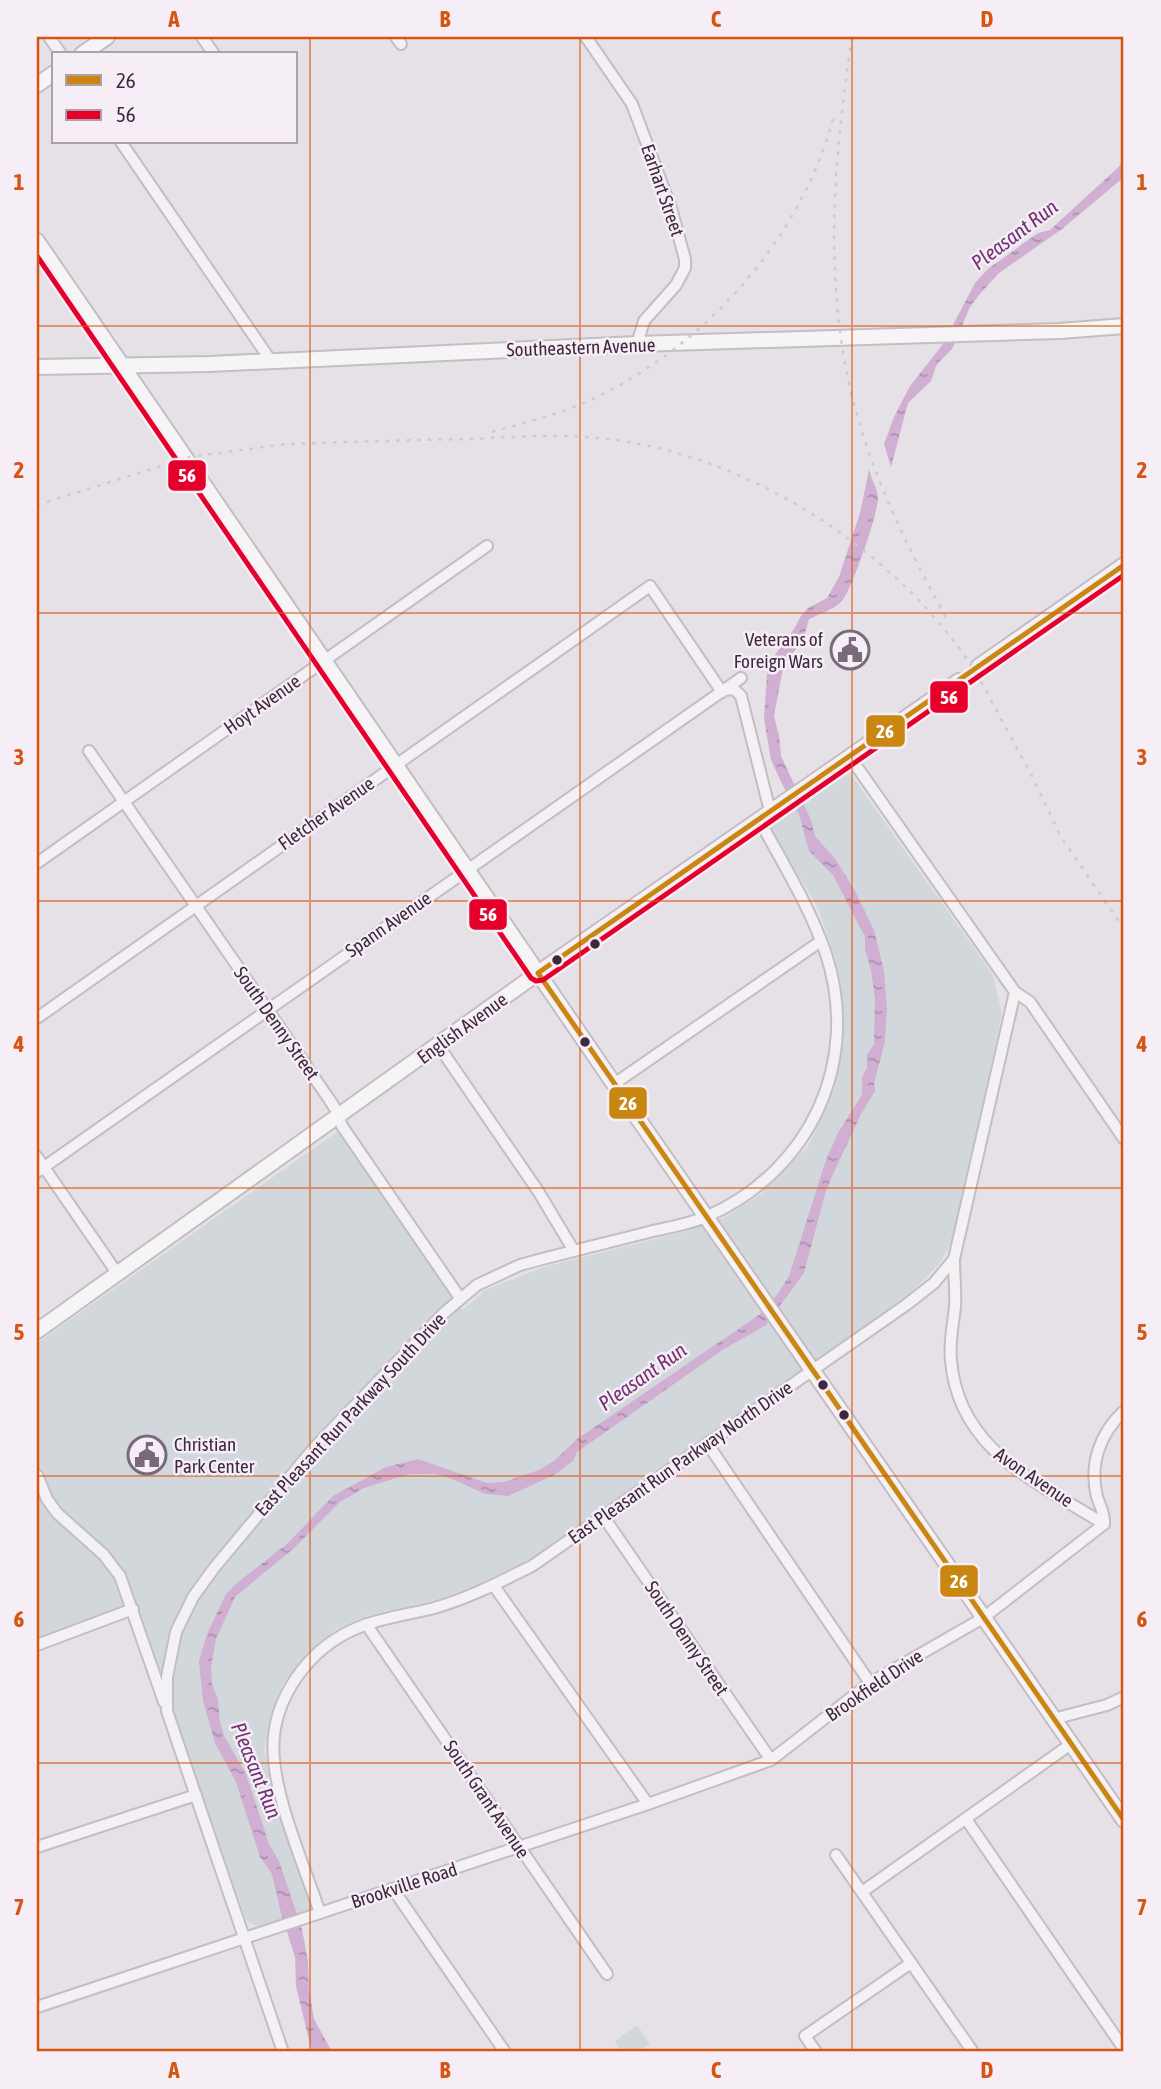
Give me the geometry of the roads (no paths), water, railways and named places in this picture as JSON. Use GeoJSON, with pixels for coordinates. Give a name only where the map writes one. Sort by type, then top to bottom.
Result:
{"type":"FeatureCollection","features":[{"type":"Feature","properties":{"kind":"main road"},"geometry":{"type":"LineString","coordinates":[[85,52],[107,37]]}},
{"type":"Feature","properties":{"kind":"main road"},"geometry":{"type":"LineString","coordinates":[[37,85],[52,74]]}},
{"type":"Feature","properties":{"kind":"main road"},"geometry":{"type":"LineString","coordinates":[[37,241],[614,1084],[1124,1820]]}},
{"type":"Feature","properties":{"kind":"main road","name":"Southeastern Avenue"},"geometry":{"type":"LineString","coordinates":[[37,367],[271,361],[638,344],[1060,331],[1124,326]]}},
{"type":"Feature","properties":{"kind":"main road"},"geometry":{"type":"LineString","coordinates":[[978,667],[1124,565]]}},
{"type":"Feature","properties":{"kind":"main road","name":"English Avenue"},"geometry":{"type":"LineString","coordinates":[[37,1331],[538,973],[959,681]]}},
{"type":"Feature","properties":{"kind":"street"},"geometry":{"type":"LineString","coordinates":[[50,37],[60,52]]}},
{"type":"Feature","properties":{"kind":"street"},"geometry":{"type":"LineString","coordinates":[[202,37],[213,52]]}},
{"type":"Feature","properties":{"kind":"street","name":"Earhart Street"},"geometry":{"type":"LineString","coordinates":[[586,37],[632,104],[671,208],[685,259],[685,268],[676,285],[644,321],[638,344]]}},
{"type":"Feature","properties":{"kind":"street"},"geometry":{"type":"LineString","coordinates":[[122,144],[271,361]]}},
{"type":"Feature","properties":{"kind":"street","name":"Hoyt Avenue"},"geometry":{"type":"LineString","coordinates":[[37,863],[487,546]]}},
{"type":"Feature","properties":{"kind":"street","name":"Fletcher Avenue"},"geometry":{"type":"LineString","coordinates":[[37,1018],[650,586],[722,692]]}},
{"type":"Feature","properties":{"kind":"street","name":"Spann Avenue"},"geometry":{"type":"LineString","coordinates":[[39,1165],[268,1010],[741,678]]}},
{"type":"Feature","properties":{"kind":"street"},"geometry":{"type":"LineString","coordinates":[[722,692],[734,689],[740,693],[768,803],[776,809]]}},
{"type":"Feature","properties":{"kind":"street","name":"South Denny Street"},"geometry":{"type":"LineString","coordinates":[[89,751],[334,1105],[342,1126],[460,1298]]}},
{"type":"Feature","properties":{"kind":"street"},"geometry":{"type":"LineString","coordinates":[[850,757],[1015,992],[1030,1002],[1124,1139]]}},
{"type":"Feature","properties":{"kind":"street","name":"East Pleasant Run Parkway South Drive"},"geometry":{"type":"LineString","coordinates":[[283,2052],[167,1711],[167,1677],[176,1632],[190,1603],[210,1572],[315,1447],[460,1298],[509,1270],[707,1217],[747,1195],[773,1175],[803,1139],[826,1094],[835,1053],[837,1023],[833,981],[821,941],[805,904],[760,821]]}},
{"type":"Feature","properties":{"kind":"street"},"geometry":{"type":"LineString","coordinates":[[614,1084],[821,941]]}},
{"type":"Feature","properties":{"kind":"street"},"geometry":{"type":"LineString","coordinates":[[954,1259],[1015,992]]}},
{"type":"Feature","properties":{"kind":"street"},"geometry":{"type":"LineString","coordinates":[[438,1045],[538,1191],[574,1251]]}},
{"type":"Feature","properties":{"kind":"street"},"geometry":{"type":"LineString","coordinates":[[39,1165],[117,1273]]}},
{"type":"Feature","properties":{"kind":"street","name":"East Pleasant Run Parkway North Drive"},"geometry":{"type":"LineString","coordinates":[[320,1913],[278,1783],[274,1761],[275,1734],[287,1694],[306,1665],[328,1644],[366,1624],[437,1607],[494,1586],[532,1566],[922,1293],[954,1259]]}},
{"type":"Feature","properties":{"kind":"street","name":"Avon Avenue"},"geometry":{"type":"LineString","coordinates":[[954,1259],[955,1306],[950,1335],[951,1361],[957,1392],[969,1420],[985,1443],[1002,1460],[1104,1524]]}},
{"type":"Feature","properties":{"kind":"street"},"geometry":{"type":"LineString","coordinates":[[1104,1524],[1095,1485],[1096,1458],[1108,1428],[1124,1411]]}},
{"type":"Feature","properties":{"kind":"street"},"geometry":{"type":"LineString","coordinates":[[707,1443],[870,1683]]}},
{"type":"Feature","properties":{"kind":"street"},"geometry":{"type":"LineString","coordinates":[[37,1475],[47,1499],[57,1513],[117,1570],[167,1711]]}},
{"type":"Feature","properties":{"kind":"street","name":"South Denny Street"},"geometry":{"type":"LineString","coordinates":[[603,1516],[771,1760]]}},
{"type":"Feature","properties":{"kind":"street","name":"Brookfield Drive"},"geometry":{"type":"LineString","coordinates":[[771,1760],[870,1683],[983,1618],[1104,1524]]}},
{"type":"Feature","properties":{"kind":"street"},"geometry":{"type":"LineString","coordinates":[[494,1586],[648,1804]]}},
{"type":"Feature","properties":{"kind":"street"},"geometry":{"type":"LineString","coordinates":[[37,1645],[132,1609]]}},
{"type":"Feature","properties":{"kind":"street","name":"South Grant Avenue"},"geometry":{"type":"LineString","coordinates":[[366,1624],[607,1974]]}},
{"type":"Feature","properties":{"kind":"street"},"geometry":{"type":"LineString","coordinates":[[1054,1719],[1107,1705],[1124,1697]]}},
{"type":"Feature","properties":{"kind":"street"},"geometry":{"type":"LineString","coordinates":[[862,1892],[1071,1744]]}},
{"type":"Feature","properties":{"kind":"street","name":"Brookville Road"},"geometry":{"type":"LineString","coordinates":[[37,2007],[648,1804],[771,1760]]}},
{"type":"Feature","properties":{"kind":"street"},"geometry":{"type":"LineString","coordinates":[[37,1847],[196,1795]]}},
{"type":"Feature","properties":{"kind":"street"},"geometry":{"type":"LineString","coordinates":[[966,1819],[1124,2049]]}},
{"type":"Feature","properties":{"kind":"street"},"geometry":{"type":"LineString","coordinates":[[836,1855],[973,2052]]}},
{"type":"Feature","properties":{"kind":"street"},"geometry":{"type":"LineString","coordinates":[[393,1889],[505,2052]]}},
{"type":"Feature","properties":{"kind":"street"},"geometry":{"type":"LineString","coordinates":[[816,2052],[805,2036],[911,1963]]}},
{"type":"Feature","properties":{"kind":"water","name":"Pleasant Run"},"geometry":{"type":"Polygon","coordinates":[[[1124,162],[1124,177],[1062,229],[999,273],[979,295],[970,307],[952,349],[937,364],[931,381],[908,403],[891,467],[884,444],[894,417],[910,386],[943,344],[975,283],[988,269],[1038,233],[1050,230],[1124,162]]]}},
{"type":"Feature","properties":{"kind":"water","name":"Pleasant Run"},"geometry":{"type":"Polygon","coordinates":[[[869,470],[878,496],[877,505],[858,567],[842,601],[809,619],[804,637],[783,668],[774,716],[781,756],[811,820],[815,836],[836,860],[874,930],[884,971],[887,1008],[885,1041],[874,1084],[875,1091],[861,1114],[825,1194],[804,1273],[766,1325],[724,1349],[577,1452],[573,1461],[554,1475],[508,1496],[485,1494],[436,1474],[409,1474],[364,1488],[340,1502],[293,1549],[235,1597],[216,1639],[211,1667],[220,1722],[224,1736],[246,1774],[269,1844],[279,1861],[302,1929],[314,2019],[332,2052],[312,2052],[296,1986],[295,1957],[272,1874],[260,1857],[236,1782],[215,1743],[203,1701],[199,1661],[207,1634],[226,1594],[288,1543],[333,1496],[386,1467],[418,1459],[487,1483],[504,1482],[539,1470],[554,1461],[577,1439],[759,1315],[789,1276],[826,1160],[838,1133],[862,1095],[862,1077],[867,1068],[867,1055],[874,1044],[875,999],[865,937],[833,875],[809,851],[799,814],[771,760],[764,719],[767,674],[774,656],[801,616],[808,608],[827,598],[839,577],[860,513],[869,470]]]}},
{"type":"Feature","properties":{"kind":"railway"},"geometry":{"type":"LineString","coordinates":[[852,37],[840,131],[834,226],[835,274],[846,368],[857,415],[875,469],[909,547],[949,623]]}},
{"type":"Feature","properties":{"kind":"railway"},"geometry":{"type":"LineString","coordinates":[[492,432],[593,399],[674,349],[710,319],[743,284],[772,247],[818,164],[833,119]]}},
{"type":"Feature","properties":{"kind":"railway"},"geometry":{"type":"LineString","coordinates":[[37,505],[190,457],[286,444],[551,436],[599,438],[654,447],[708,463],[761,486],[812,514],[860,547],[903,585],[942,627],[975,671]]}},
{"type":"Feature","properties":{"kind":"railway"},"geometry":{"type":"LineString","coordinates":[[971,663],[1033,778],[1061,837],[1124,929]]}},
{"type":"Feature","properties":{"kind":"place","name":"Veterans of Foreign Wars"},"geometry":{"type":"Point","coordinates":[850,650]}},
{"type":"Feature","properties":{"kind":"place","name":"Christian Park Center"},"geometry":{"type":"Point","coordinates":[147,1455]}}]}
